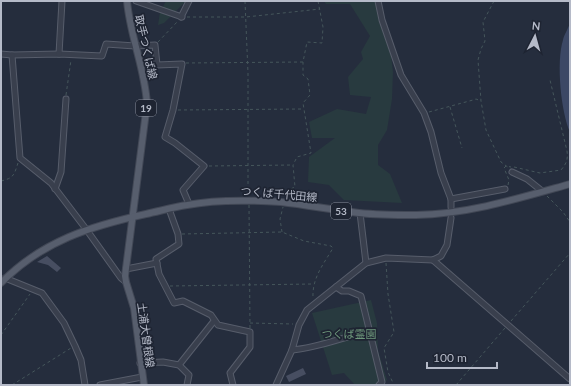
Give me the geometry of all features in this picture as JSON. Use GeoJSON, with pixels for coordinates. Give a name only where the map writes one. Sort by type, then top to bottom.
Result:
{"type":"FeatureCollection","features":[{"type":"Feature","properties":{"kind":"main road","name":"取手つくば線"},"geometry":{"type":"LineString","coordinates":[[127,1],[129,19],[145,85],[147,104],[132,217]]}},
{"type":"Feature","properties":{"kind":"main road","name":"つくば千代田線"},"geometry":{"type":"LineString","coordinates":[[3,280],[30,258],[55,243],[86,229],[189,204],[228,200],[248,200],[282,202],[360,213],[399,215],[438,214],[477,208],[570,184]]}},
{"type":"Feature","properties":{"kind":"main road","name":"土浦大曽根線"},"geometry":{"type":"LineString","coordinates":[[132,217],[126,282],[134,308],[144,385]]}},
{"type":"Feature","properties":{"kind":"street"},"geometry":{"type":"LineString","coordinates":[[59,54],[62,1]]}},
{"type":"Feature","properties":{"kind":"street"},"geometry":{"type":"LineString","coordinates":[[136,1],[181,17],[190,1]]}},
{"type":"Feature","properties":{"kind":"street"},"geometry":{"type":"LineString","coordinates":[[378,1],[382,20],[401,75],[424,113],[431,132],[441,173],[451,199],[452,207]]}},
{"type":"Feature","properties":{"kind":"street"},"geometry":{"type":"LineString","coordinates":[[1,54],[72,54],[102,56],[106,44],[135,46],[155,45],[156,65],[182,64],[173,110],[165,137],[204,166],[183,190],[189,204]]}},
{"type":"Feature","properties":{"kind":"street"},"geometry":{"type":"LineString","coordinates":[[12,55],[20,158],[51,184],[121,278],[126,282]]}},
{"type":"Feature","properties":{"kind":"street"},"geometry":{"type":"LineString","coordinates":[[55,189],[61,172],[66,99]]}},
{"type":"Feature","properties":{"kind":"street"},"geometry":{"type":"LineString","coordinates":[[512,172],[527,179],[542,192]]}},
{"type":"Feature","properties":{"kind":"street"},"geometry":{"type":"LineString","coordinates":[[451,199],[505,189]]}},
{"type":"Feature","properties":{"kind":"street"},"geometry":{"type":"LineString","coordinates":[[170,209],[178,234],[179,244],[156,259],[159,274],[174,303],[183,302],[211,315],[218,325],[250,332],[250,347],[230,373],[233,385]]}},
{"type":"Feature","properties":{"kind":"street"},"geometry":{"type":"LineString","coordinates":[[360,213],[366,263]]}},
{"type":"Feature","properties":{"kind":"street"},"geometry":{"type":"LineString","coordinates":[[276,385],[292,350],[299,325],[307,310],[366,263],[386,258],[433,260],[441,256],[447,245],[451,218]]}},
{"type":"Feature","properties":{"kind":"street"},"geometry":{"type":"LineString","coordinates":[[433,260],[570,379]]}},
{"type":"Feature","properties":{"kind":"street"},"geometry":{"type":"LineString","coordinates":[[126,269],[157,263]]}},
{"type":"Feature","properties":{"kind":"street"},"geometry":{"type":"LineString","coordinates":[[3,280],[34,289],[42,293],[46,298],[64,323],[75,346],[81,360],[85,385]]}},
{"type":"Feature","properties":{"kind":"street"},"geometry":{"type":"LineString","coordinates":[[336,287],[342,291],[349,291],[360,296],[382,382],[379,385]]}},
{"type":"Feature","properties":{"kind":"street"},"geometry":{"type":"LineString","coordinates":[[179,365],[214,321]]}},
{"type":"Feature","properties":{"kind":"street"},"geometry":{"type":"LineString","coordinates":[[292,350],[306,349],[370,331]]}},
{"type":"Feature","properties":{"kind":"street"},"geometry":{"type":"LineString","coordinates":[[140,363],[162,362],[179,365],[189,375],[187,385]]}},
{"type":"Feature","properties":{"kind":"street"},"geometry":{"type":"LineString","coordinates":[[100,385],[142,377]]}},
{"type":"Feature","properties":{"kind":"path"},"geometry":{"type":"LineString","coordinates":[[245,1],[247,62],[247,166],[250,233],[250,332]]}},
{"type":"Feature","properties":{"kind":"path"},"geometry":{"type":"LineString","coordinates":[[282,232],[280,219],[283,206],[282,196],[286,191],[295,187],[293,165],[297,157],[311,153],[306,113],[303,103],[310,95],[308,79],[303,75],[303,62],[307,42],[322,43],[323,27],[318,1]]}},
{"type":"Feature","properties":{"kind":"path"},"geometry":{"type":"LineString","coordinates":[[494,1],[483,22],[485,41],[478,60],[481,101],[486,130],[501,162],[512,172]]}},
{"type":"Feature","properties":{"kind":"path"},"geometry":{"type":"LineString","coordinates":[[155,45],[181,17],[246,17],[320,9]]}},
{"type":"Feature","properties":{"kind":"path"},"geometry":{"type":"LineString","coordinates":[[66,99],[72,54]]}},
{"type":"Feature","properties":{"kind":"path"},"geometry":{"type":"LineString","coordinates":[[182,64],[303,62]]}},
{"type":"Feature","properties":{"kind":"path"},"geometry":{"type":"LineString","coordinates":[[506,166],[540,173],[561,170],[566,164],[568,158],[567,151],[550,80]]}},
{"type":"Feature","properties":{"kind":"path"},"geometry":{"type":"LineString","coordinates":[[424,113],[476,99],[481,101]]}},
{"type":"Feature","properties":{"kind":"path"},"geometry":{"type":"LineString","coordinates":[[450,107],[462,148]]}},
{"type":"Feature","properties":{"kind":"path"},"geometry":{"type":"LineString","coordinates":[[173,110],[304,108]]}},
{"type":"Feature","properties":{"kind":"path"},"geometry":{"type":"LineString","coordinates":[[1,181],[14,176],[20,158]]}},
{"type":"Feature","properties":{"kind":"path"},"geometry":{"type":"LineString","coordinates":[[204,166],[293,165]]}},
{"type":"Feature","properties":{"kind":"path"},"geometry":{"type":"LineString","coordinates":[[505,189],[509,180],[504,168],[506,166]]}},
{"type":"Feature","properties":{"kind":"path"},"geometry":{"type":"LineString","coordinates":[[542,192],[563,212],[570,222]]}},
{"type":"Feature","properties":{"kind":"path"},"geometry":{"type":"LineString","coordinates":[[178,234],[282,232],[304,241],[331,246],[333,248],[314,284],[314,305]]}},
{"type":"Feature","properties":{"kind":"path"},"geometry":{"type":"LineString","coordinates":[[456,385],[570,253]]}},
{"type":"Feature","properties":{"kind":"path"},"geometry":{"type":"LineString","coordinates":[[386,258],[388,294],[394,332],[384,348],[388,372],[394,385]]}},
{"type":"Feature","properties":{"kind":"path"},"geometry":{"type":"LineString","coordinates":[[164,286],[314,284]]}},
{"type":"Feature","properties":{"kind":"path"},"geometry":{"type":"LineString","coordinates":[[1,335],[34,289]]}},
{"type":"Feature","properties":{"kind":"path"},"geometry":{"type":"LineString","coordinates":[[250,323],[299,325]]}},
{"type":"Feature","properties":{"kind":"path"},"geometry":{"type":"LineString","coordinates":[[12,385],[75,346]]}},
{"type":"Feature","properties":{"kind":"green space"},"geometry":{"type":"Polygon","coordinates":[[[166,1],[186,1],[164,23],[158,25],[160,12],[166,1]]]}},
{"type":"Feature","properties":{"kind":"green space"},"geometry":{"type":"Polygon","coordinates":[[[324,1],[377,1],[379,4],[380,24],[391,55],[393,72],[392,99],[387,130],[378,145],[378,165],[390,174],[402,203],[344,200],[329,185],[308,182],[309,157],[335,138],[312,138],[309,122],[337,109],[366,114],[371,97],[350,95],[348,77],[363,59],[361,52],[370,36],[350,4],[326,4],[324,1]]]}},
{"type":"Feature","properties":{"kind":"green space","name":"つくば霊園"},"geometry":{"type":"Polygon","coordinates":[[[371,300],[377,323],[378,351],[387,380],[380,385],[355,385],[344,373],[332,375],[312,313],[371,300]]]}},
{"type":"Feature","properties":{"kind":"water"},"geometry":{"type":"Polygon","coordinates":[[[570,23],[570,132],[564,112],[560,87],[560,61],[561,49],[570,23]]]}},
{"type":"Feature","properties":{"kind":"building"},"geometry":{"type":"Polygon","coordinates":[[[47,256],[61,268],[57,272],[48,265],[37,262],[47,256]]]}},
{"type":"Feature","properties":{"kind":"building"},"geometry":{"type":"Polygon","coordinates":[[[303,368],[306,374],[289,382],[286,376],[303,368]]]}}]}
